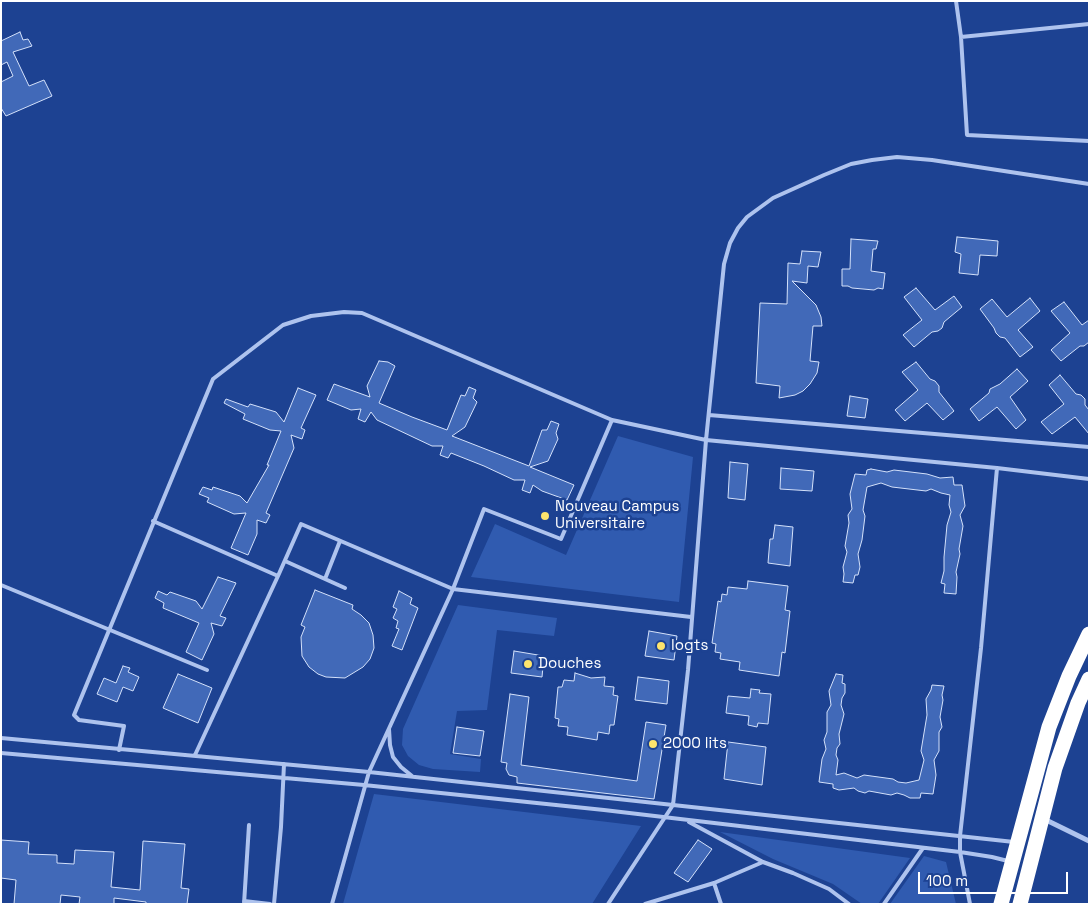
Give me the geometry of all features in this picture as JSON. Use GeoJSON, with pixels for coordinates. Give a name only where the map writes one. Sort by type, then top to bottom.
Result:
{"type":"FeatureCollection","features":[{"type":"Feature","properties":{"kind":"highway"},"geometry":{"type":"LineString","coordinates":[[1001,904],[1049,727],[1069,676],[1089,634]]}},
{"type":"Feature","properties":{"kind":"highway"},"geometry":{"type":"LineString","coordinates":[[1020,904],[1055,768],[1075,710],[1089,679]]}},
{"type":"Feature","properties":{"kind":"street"},"geometry":{"type":"LineString","coordinates":[[1042,817],[1089,841]]}},
{"type":"Feature","properties":{"kind":"lane"},"geometry":{"type":"LineString","coordinates":[[956,1],[961,37],[967,135],[1089,141]]}},
{"type":"Feature","properties":{"kind":"lane"},"geometry":{"type":"LineString","coordinates":[[961,37],[1089,24]]}},
{"type":"Feature","properties":{"kind":"lane"},"geometry":{"type":"LineString","coordinates":[[608,904],[673,805],[688,670],[706,440],[724,264],[730,242],[738,228],[747,217],[773,198],[851,164],[872,160],[897,157],[932,160],[1089,184]]}},
{"type":"Feature","properties":{"kind":"lane"},"geometry":{"type":"LineString","coordinates":[[119,750],[124,726],[79,720],[74,715],[213,379],[283,325],[311,316],[344,312],[362,313],[612,420],[706,440],[997,468],[1089,479]]}},
{"type":"Feature","properties":{"kind":"lane"},"geometry":{"type":"LineString","coordinates":[[709,415],[1089,447]]}},
{"type":"Feature","properties":{"kind":"lane"},"geometry":{"type":"LineString","coordinates":[[332,904],[369,772],[453,589],[484,510],[561,540],[612,420]]}},
{"type":"Feature","properties":{"kind":"lane"},"geometry":{"type":"LineString","coordinates":[[970,904],[960,852],[960,836],[982,648],[997,468]]}},
{"type":"Feature","properties":{"kind":"lane"},"geometry":{"type":"LineString","coordinates":[[153,521],[278,576]]}},
{"type":"Feature","properties":{"kind":"lane"},"geometry":{"type":"LineString","coordinates":[[195,755],[301,524],[453,589],[691,617]]}},
{"type":"Feature","properties":{"kind":"lane"},"geometry":{"type":"LineString","coordinates":[[324,579],[340,541]]}},
{"type":"Feature","properties":{"kind":"lane"},"geometry":{"type":"LineString","coordinates":[[284,561],[345,588]]}},
{"type":"Feature","properties":{"kind":"lane"},"geometry":{"type":"LineString","coordinates":[[1,585],[207,670]]}},
{"type":"Feature","properties":{"kind":"lane"},"geometry":{"type":"LineString","coordinates":[[389,728],[393,758],[412,776]]}},
{"type":"Feature","properties":{"kind":"lane"},"geometry":{"type":"LineString","coordinates":[[1,738],[412,776],[1018,842]]}},
{"type":"Feature","properties":{"kind":"lane"},"geometry":{"type":"LineString","coordinates":[[1,753],[364,785],[604,810],[960,852],[992,857],[1013,863]]}},
{"type":"Feature","properties":{"kind":"lane"},"geometry":{"type":"LineString","coordinates":[[274,904],[284,764]]}},
{"type":"Feature","properties":{"kind":"lane"},"geometry":{"type":"LineString","coordinates":[[688,821],[763,862],[793,872],[829,889],[849,904]]}},
{"type":"Feature","properties":{"kind":"lane"},"geometry":{"type":"LineString","coordinates":[[250,825],[244,902],[270,904]]}},
{"type":"Feature","properties":{"kind":"lane"},"geometry":{"type":"LineString","coordinates":[[884,904],[923,848]]}},
{"type":"Feature","properties":{"kind":"lane"},"geometry":{"type":"LineString","coordinates":[[645,904],[714,883],[763,862]]}},
{"type":"Feature","properties":{"kind":"lane"},"geometry":{"type":"LineString","coordinates":[[714,883],[721,904]]}},
{"type":"Feature","properties":{"kind":"shaded area"},"geometry":{"type":"Polygon","coordinates":[[[618,436],[693,457],[679,602],[471,577],[495,524],[566,555],[618,436]]]}},
{"type":"Feature","properties":{"kind":"shaded area"},"geometry":{"type":"Polygon","coordinates":[[[458,605],[557,618],[554,636],[497,630],[487,710],[457,711],[450,754],[481,759],[480,772],[433,769],[419,765],[408,756],[402,745],[403,729],[458,605]]]}},
{"type":"Feature","properties":{"kind":"shaded area"},"geometry":{"type":"Polygon","coordinates":[[[374,794],[641,826],[592,904],[343,904],[374,794]]]}},
{"type":"Feature","properties":{"kind":"shaded area"},"geometry":{"type":"Polygon","coordinates":[[[720,832],[910,858],[878,904],[862,904],[833,884],[773,859],[720,832]]]}},
{"type":"Feature","properties":{"kind":"shaded area"},"geometry":{"type":"Polygon","coordinates":[[[924,856],[946,862],[956,904],[890,904],[924,856]]]}},
{"type":"Feature","properties":{"kind":"building"},"geometry":{"type":"Polygon","coordinates":[[[20,32],[23,40],[28,39],[32,46],[13,52],[29,86],[44,80],[52,96],[6,116],[1,108],[1,82],[13,76],[7,62],[1,65],[1,41],[20,32]]]}},
{"type":"Feature","properties":{"kind":"building"},"geometry":{"type":"Polygon","coordinates":[[[957,237],[998,241],[997,256],[980,255],[978,275],[959,273],[961,254],[955,252],[957,237]]]}},
{"type":"Feature","properties":{"kind":"building"},"geometry":{"type":"Polygon","coordinates":[[[851,239],[878,241],[876,249],[873,249],[871,271],[885,273],[883,289],[878,288],[874,290],[842,286],[842,269],[850,269],[851,239]]]}},
{"type":"Feature","properties":{"kind":"building"},"geometry":{"type":"Polygon","coordinates":[[[802,251],[821,252],[818,267],[808,266],[807,283],[792,281],[816,305],[821,317],[822,326],[813,326],[810,361],[819,362],[817,373],[803,391],[795,395],[779,398],[780,386],[756,383],[760,303],[787,304],[788,263],[800,264],[802,251]]]}},
{"type":"Feature","properties":{"kind":"building"},"geometry":{"type":"Polygon","coordinates":[[[916,288],[935,310],[954,296],[962,307],[944,322],[942,328],[932,332],[914,347],[903,335],[922,320],[904,297],[916,288]]]}},
{"type":"Feature","properties":{"kind":"building"},"geometry":{"type":"Polygon","coordinates":[[[1030,298],[1040,311],[1018,330],[1033,347],[1020,357],[1005,338],[1000,337],[996,333],[980,309],[992,299],[1007,317],[1030,298]]]}},
{"type":"Feature","properties":{"kind":"building"},"geometry":{"type":"Polygon","coordinates":[[[1064,302],[1082,325],[1089,320],[1089,342],[1084,346],[1080,346],[1061,361],[1051,350],[1070,333],[1051,311],[1064,302]]]}},
{"type":"Feature","properties":{"kind":"building"},"geometry":{"type":"Polygon","coordinates":[[[379,361],[388,362],[395,366],[379,403],[447,430],[461,395],[465,396],[469,387],[476,390],[473,398],[477,402],[465,427],[452,436],[529,466],[542,430],[547,430],[551,421],[559,424],[556,433],[558,439],[548,461],[530,467],[574,485],[567,500],[542,491],[533,485],[530,493],[522,490],[525,480],[514,480],[451,453],[448,458],[440,455],[443,446],[432,446],[377,420],[371,412],[365,422],[358,419],[361,409],[351,410],[327,400],[334,384],[370,397],[367,386],[379,361]]]}},
{"type":"Feature","properties":{"kind":"building"},"geometry":{"type":"Polygon","coordinates":[[[916,362],[930,379],[939,386],[939,392],[954,411],[943,420],[927,403],[905,421],[895,410],[918,390],[902,372],[916,362]]]}},
{"type":"Feature","properties":{"kind":"building"},"geometry":{"type":"Polygon","coordinates":[[[1017,369],[1028,381],[1010,397],[1026,420],[1016,429],[997,407],[979,421],[970,409],[989,393],[990,389],[1000,384],[1017,369]]]}},
{"type":"Feature","properties":{"kind":"building"},"geometry":{"type":"Polygon","coordinates":[[[1060,375],[1076,394],[1081,395],[1085,399],[1085,405],[1089,410],[1089,434],[1075,417],[1052,434],[1041,422],[1064,404],[1049,385],[1060,375]]]}},
{"type":"Feature","properties":{"kind":"building"},"geometry":{"type":"Polygon","coordinates":[[[298,388],[316,395],[301,428],[305,430],[302,439],[291,435],[294,448],[266,513],[270,515],[266,523],[257,520],[257,534],[248,555],[231,548],[246,513],[234,514],[207,502],[209,498],[199,494],[203,487],[212,490],[213,487],[240,496],[247,503],[269,465],[267,465],[281,431],[270,430],[243,419],[245,414],[224,403],[226,399],[248,407],[250,404],[276,412],[284,422],[298,388]]]}},
{"type":"Feature","properties":{"kind":"building"},"geometry":{"type":"Polygon","coordinates":[[[850,396],[868,399],[865,418],[847,416],[850,396]]]}},
{"type":"Feature","properties":{"kind":"building"},"geometry":{"type":"Polygon","coordinates":[[[730,462],[748,464],[745,500],[728,498],[730,462]]]}},
{"type":"Feature","properties":{"kind":"building"},"geometry":{"type":"Polygon","coordinates":[[[781,468],[814,471],[812,491],[780,489],[781,468]]]}},
{"type":"Feature","properties":{"kind":"building"},"geometry":{"type":"Polygon","coordinates":[[[867,470],[887,472],[894,470],[927,474],[940,478],[953,477],[954,485],[962,485],[965,506],[960,515],[963,526],[956,572],[956,594],[944,593],[945,584],[941,583],[944,571],[947,525],[951,512],[949,505],[950,495],[931,489],[926,491],[892,487],[881,483],[867,487],[863,510],[865,516],[862,540],[858,554],[860,567],[858,575],[855,575],[853,583],[843,582],[843,567],[847,552],[845,546],[849,523],[848,515],[852,509],[850,494],[855,474],[866,475],[867,470]]]}},
{"type":"Feature","properties":{"kind":"building"},"geometry":{"type":"Polygon","coordinates":[[[775,525],[793,527],[790,566],[768,563],[770,539],[773,539],[775,525]]]}},
{"type":"Feature","properties":{"kind":"building"},"geometry":{"type":"Polygon","coordinates":[[[218,577],[236,583],[220,616],[226,618],[222,626],[211,623],[214,634],[202,660],[186,652],[199,623],[163,608],[164,603],[155,598],[158,591],[167,595],[170,592],[196,601],[202,609],[218,577]]]}},
{"type":"Feature","properties":{"kind":"building"},"geometry":{"type":"Polygon","coordinates":[[[748,581],[788,586],[785,610],[790,611],[785,653],[782,652],[779,676],[739,670],[740,662],[720,659],[721,653],[715,652],[716,644],[712,643],[718,601],[721,602],[722,594],[727,595],[728,587],[747,589],[748,581]]]}},
{"type":"Feature","properties":{"kind":"building"},"geometry":{"type":"Polygon","coordinates":[[[315,590],[353,605],[352,609],[369,623],[373,635],[374,648],[370,659],[363,667],[345,678],[326,677],[318,674],[309,667],[302,656],[301,637],[305,627],[301,625],[315,590]]]}},
{"type":"Feature","properties":{"kind":"building"},"geometry":{"type":"Polygon","coordinates":[[[399,591],[412,598],[410,604],[418,608],[402,650],[392,646],[399,629],[396,628],[398,621],[393,618],[397,609],[393,607],[399,591]]]}},
{"type":"Feature","properties":{"kind":"building","name":"logts"},"geometry":{"type":"Polygon","coordinates":[[[649,631],[677,636],[674,660],[645,656],[649,631]]]}},
{"type":"Feature","properties":{"kind":"building","name":"Douches"},"geometry":{"type":"Polygon","coordinates":[[[514,651],[544,656],[542,677],[511,673],[514,651]]]}},
{"type":"Feature","properties":{"kind":"building"},"geometry":{"type":"Polygon","coordinates":[[[123,666],[130,668],[128,672],[139,677],[133,691],[123,687],[117,702],[97,694],[104,678],[116,683],[123,666]]]}},
{"type":"Feature","properties":{"kind":"building"},"geometry":{"type":"Polygon","coordinates":[[[575,673],[591,678],[605,677],[604,686],[614,687],[613,695],[618,696],[614,725],[610,725],[609,734],[598,732],[597,740],[567,735],[568,727],[558,726],[559,719],[555,718],[558,687],[562,687],[564,680],[574,681],[575,673]]]}},
{"type":"Feature","properties":{"kind":"building"},"geometry":{"type":"Polygon","coordinates":[[[178,674],[212,688],[198,723],[163,708],[178,674]]]}},
{"type":"Feature","properties":{"kind":"building"},"geometry":{"type":"Polygon","coordinates":[[[836,674],[843,675],[842,683],[845,684],[845,693],[841,705],[844,714],[839,734],[840,744],[836,755],[838,760],[836,775],[844,773],[857,778],[864,775],[906,783],[919,780],[924,760],[921,751],[927,715],[926,699],[932,685],[944,686],[940,717],[942,727],[939,732],[939,751],[934,760],[936,775],[933,794],[921,793],[920,798],[910,798],[897,793],[891,795],[869,791],[865,793],[854,788],[839,790],[833,788],[833,784],[819,782],[822,759],[826,749],[824,740],[827,732],[827,712],[831,705],[829,691],[836,674]]]}},
{"type":"Feature","properties":{"kind":"building"},"geometry":{"type":"Polygon","coordinates":[[[638,677],[669,681],[667,704],[635,700],[638,677]]]}},
{"type":"Feature","properties":{"kind":"building"},"geometry":{"type":"Polygon","coordinates":[[[751,689],[760,690],[759,693],[771,694],[768,724],[758,723],[757,727],[748,725],[749,716],[726,713],[728,696],[750,698],[751,689]]]}},
{"type":"Feature","properties":{"kind":"building","name":"2000 lits"},"geometry":{"type":"Polygon","coordinates":[[[510,694],[529,697],[521,765],[637,781],[646,722],[666,725],[654,799],[517,783],[517,777],[509,775],[506,769],[507,763],[501,762],[510,694]]]}},
{"type":"Feature","properties":{"kind":"building"},"geometry":{"type":"Polygon","coordinates":[[[457,727],[484,731],[480,756],[453,753],[457,727]]]}},
{"type":"Feature","properties":{"kind":"building"},"geometry":{"type":"Polygon","coordinates":[[[728,742],[766,747],[762,785],[724,779],[728,742]]]}},
{"type":"Feature","properties":{"kind":"building"},"geometry":{"type":"Polygon","coordinates":[[[1,840],[29,842],[28,854],[57,855],[57,863],[74,864],[75,850],[114,852],[111,887],[140,890],[143,841],[185,844],[181,888],[189,889],[187,904],[146,904],[146,902],[114,898],[114,904],[79,904],[80,897],[61,895],[60,904],[14,904],[16,880],[1,878],[1,840]]]}},
{"type":"Feature","properties":{"kind":"building"},"geometry":{"type":"Polygon","coordinates":[[[698,840],[712,849],[688,882],[674,873],[698,840]]]}},
{"type":"Feature","properties":{"kind":"place","name":"Nouveau Campus Universitaire"},"geometry":{"type":"Point","coordinates":[545,516]}},
{"type":"Feature","properties":{"kind":"place","name":"logts"},"geometry":{"type":"Point","coordinates":[661,646]}},
{"type":"Feature","properties":{"kind":"place","name":"Douches"},"geometry":{"type":"Point","coordinates":[528,664]}},
{"type":"Feature","properties":{"kind":"place","name":"2000 lits"},"geometry":{"type":"Point","coordinates":[653,744]}}]}
